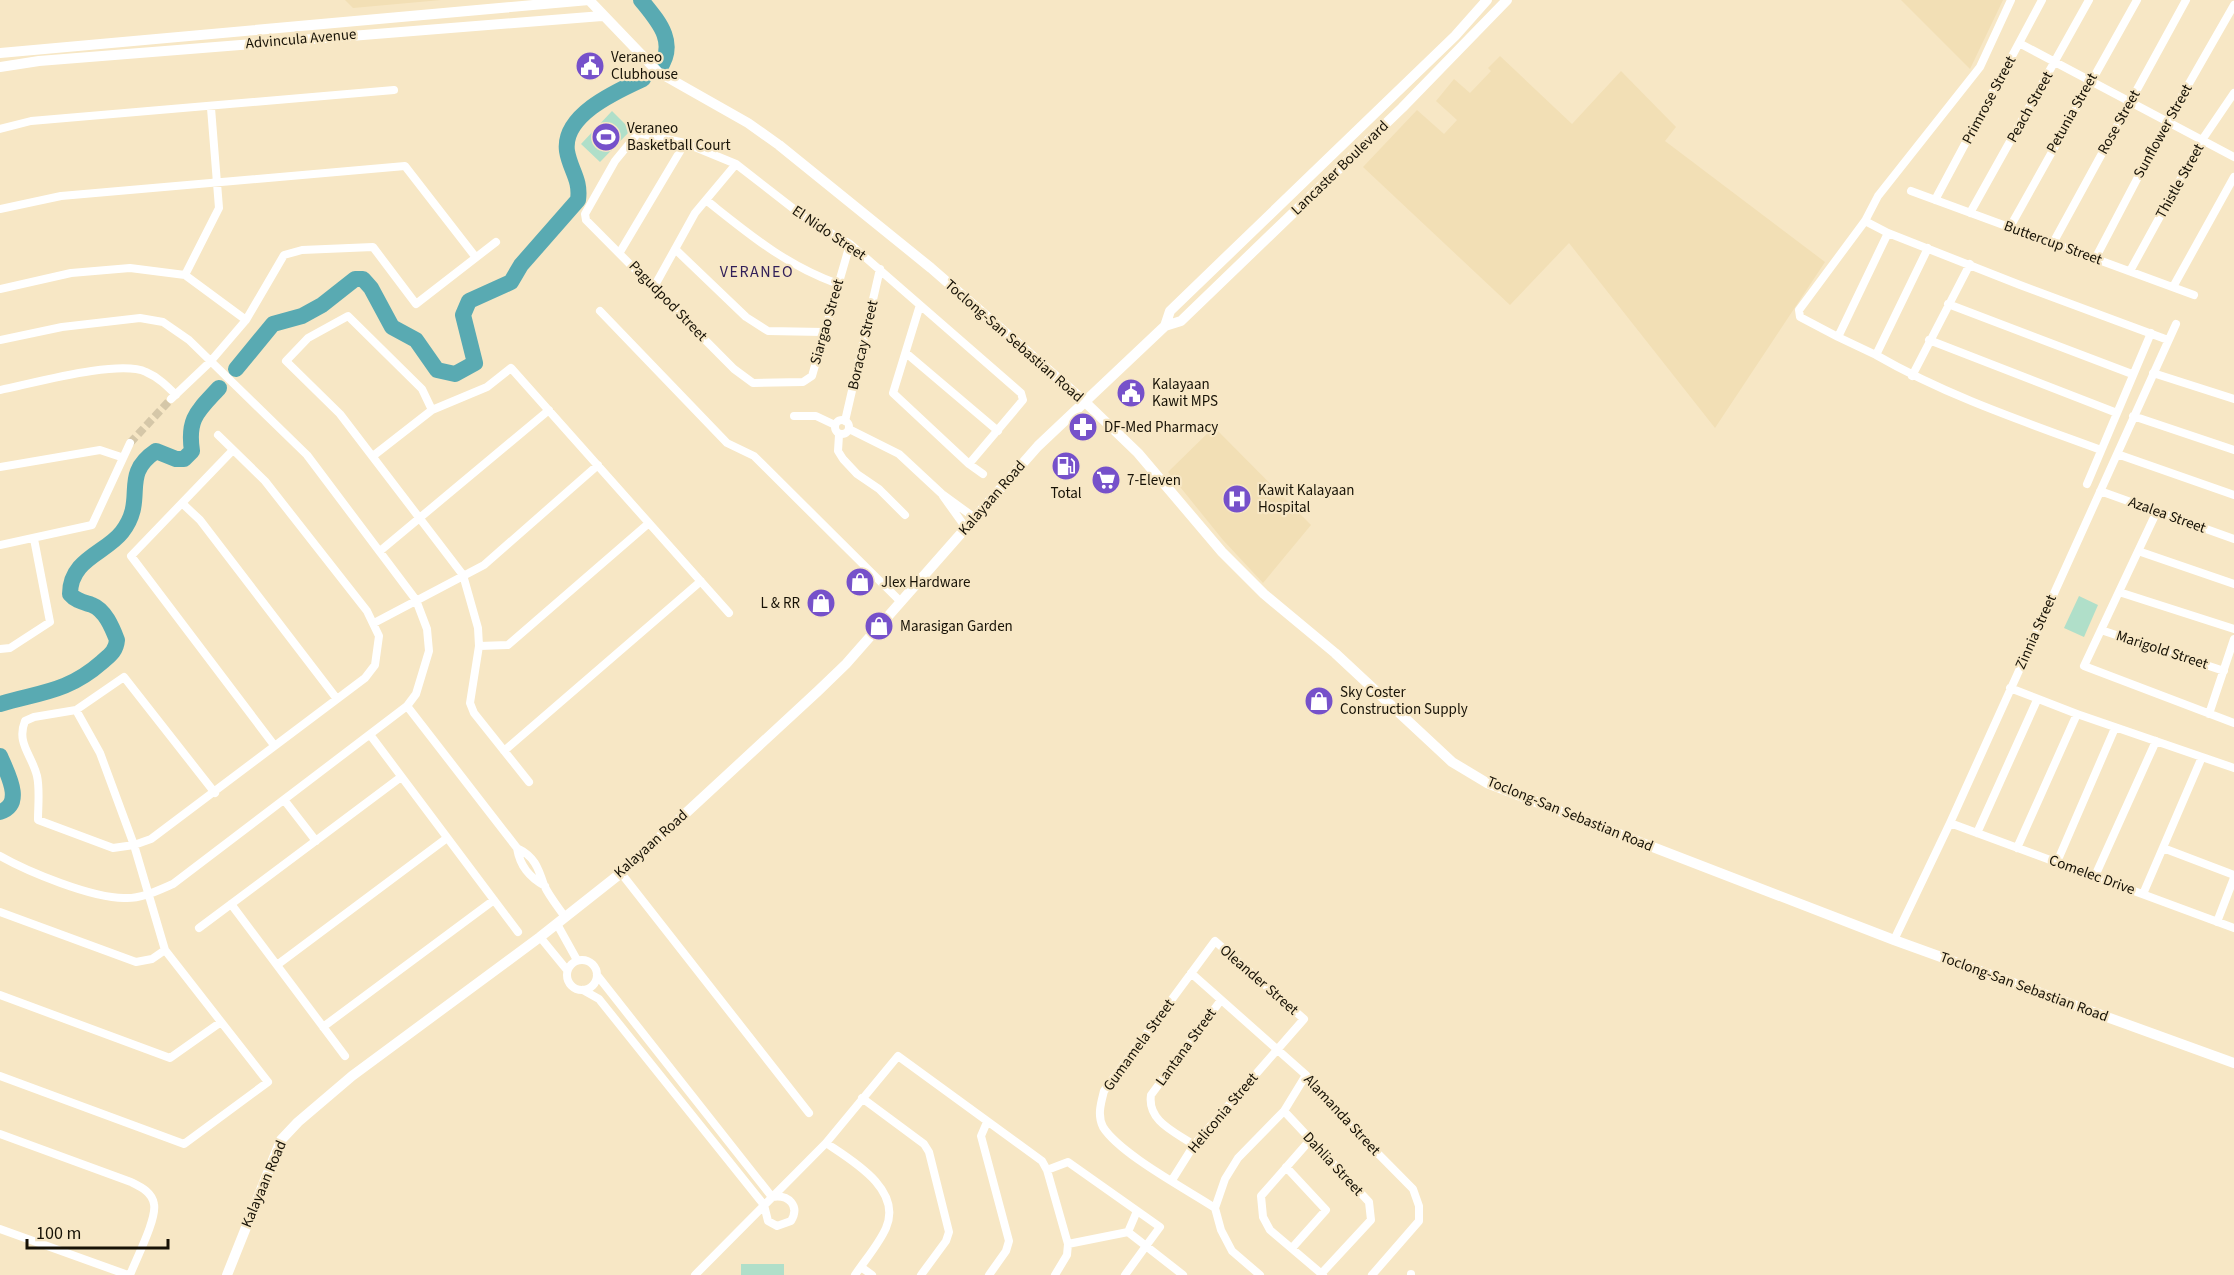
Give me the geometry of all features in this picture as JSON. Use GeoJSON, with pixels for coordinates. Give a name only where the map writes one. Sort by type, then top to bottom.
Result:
{"type":"FeatureCollection","features":[{"type":"Feature","properties":{"kind":"main road","name":"Toclong-San Sebastian Road"},"geometry":{"type":"LineString","coordinates":[[589,0],[658,72],[763,132],[857,206],[1084,401],[1138,453],[1221,552],[1264,594],[1335,653],[1452,762],[1487,783],[1894,940],[2234,1064]]}},
{"type":"Feature","properties":{"kind":"main road","name":"Advincula Avenue"},"geometry":{"type":"LineString","coordinates":[[0,53],[589,0]]}},
{"type":"Feature","properties":{"kind":"main road","name":"Lancaster Boulevard"},"geometry":{"type":"LineString","coordinates":[[1165,326],[1170,311],[1455,36],[1487,0]]}},
{"type":"Feature","properties":{"kind":"main road","name":"Lancaster Boulevard"},"geometry":{"type":"LineString","coordinates":[[1084,401],[1165,326],[1181,321],[1408,101],[1507,0]]}},
{"type":"Feature","properties":{"kind":"main road","name":"Advincula Avenue"},"geometry":{"type":"LineString","coordinates":[[0,67],[602,15]]}},
{"type":"Feature","properties":{"kind":"main road"},"geometry":{"type":"LineString","coordinates":[[346,22],[347,36]]}},
{"type":"Feature","properties":{"kind":"main road","name":"Kalayaan Road"},"geometry":{"type":"LineString","coordinates":[[227,1275],[268,1170],[286,1134],[352,1076],[540,937],[621,873],[818,691],[901,602],[1038,446],[1084,401]]}},
{"type":"Feature","properties":{"kind":"street"},"geometry":{"type":"LineString","coordinates":[[2011,0],[1980,66],[1878,196],[1865,221],[1799,310],[1800,317],[1876,355],[1912,376],[2101,450]]}},
{"type":"Feature","properties":{"kind":"street","name":"Primrose Street"},"geometry":{"type":"LineString","coordinates":[[1935,200],[2042,0]]}},
{"type":"Feature","properties":{"kind":"street","name":"Peach Street"},"geometry":{"type":"LineString","coordinates":[[1970,213],[2089,0]]}},
{"type":"Feature","properties":{"kind":"street","name":"Petunia Street"},"geometry":{"type":"LineString","coordinates":[[2010,228],[2137,0]]}},
{"type":"Feature","properties":{"kind":"street","name":"Rose Street"},"geometry":{"type":"LineString","coordinates":[[2053,243],[2186,0]]}},
{"type":"Feature","properties":{"kind":"street","name":"Sunflower Street"},"geometry":{"type":"LineString","coordinates":[[2095,259],[2167,122],[2234,5]]}},
{"type":"Feature","properties":{"kind":"street"},"geometry":{"type":"LineString","coordinates":[[2019,43],[2234,157]]}},
{"type":"Feature","properties":{"kind":"street"},"geometry":{"type":"LineString","coordinates":[[0,129],[31,121],[211,108],[394,90]]}},
{"type":"Feature","properties":{"kind":"street","name":"Thistle Street"},"geometry":{"type":"LineString","coordinates":[[2130,272],[2202,140],[2234,93]]}},
{"type":"Feature","properties":{"kind":"street"},"geometry":{"type":"LineString","coordinates":[[184,275],[219,208],[215,183],[211,108]]}},
{"type":"Feature","properties":{"kind":"street","name":"El Nido Street"},"geometry":{"type":"LineString","coordinates":[[584,217],[615,161],[638,133],[685,143],[736,164],[808,220],[850,244],[1023,396],[998,431]]}},
{"type":"Feature","properties":{"kind":"street"},"geometry":{"type":"LineString","coordinates":[[620,252],[685,143]]}},
{"type":"Feature","properties":{"kind":"street"},"geometry":{"type":"LineString","coordinates":[[654,288],[695,213],[736,164]]}},
{"type":"Feature","properties":{"kind":"street"},"geometry":{"type":"LineString","coordinates":[[0,209],[61,196],[405,166],[474,255]]}},
{"type":"Feature","properties":{"kind":"street"},"geometry":{"type":"LineString","coordinates":[[2173,287],[2234,177]]}},
{"type":"Feature","properties":{"kind":"street","name":"Buttercup Street"},"geometry":{"type":"LineString","coordinates":[[1911,191],[2194,295]]}},
{"type":"Feature","properties":{"kind":"street"},"geometry":{"type":"LineString","coordinates":[[706,200],[785,261],[806,273],[838,284]]}},
{"type":"Feature","properties":{"kind":"street","name":"Pagudpod Street"},"geometry":{"type":"LineString","coordinates":[[584,217],[734,369],[753,383]]}},
{"type":"Feature","properties":{"kind":"street"},"geometry":{"type":"LineString","coordinates":[[1865,221],[1888,233],[2020,285],[2168,340]]}},
{"type":"Feature","properties":{"kind":"street"},"geometry":{"type":"LineString","coordinates":[[1838,337],[1888,233]]}},
{"type":"Feature","properties":{"kind":"street"},"geometry":{"type":"LineString","coordinates":[[0,390],[118,368],[145,371],[162,382],[173,397],[210,362],[246,320],[284,255],[302,250],[373,247],[416,304],[474,255],[496,242]]}},
{"type":"Feature","properties":{"kind":"street","name":"Siargao Street"},"geometry":{"type":"LineString","coordinates":[[753,383],[803,382],[812,376],[850,244]]}},
{"type":"Feature","properties":{"kind":"street"},"geometry":{"type":"LineString","coordinates":[[1876,355],[1928,248]]}},
{"type":"Feature","properties":{"kind":"street"},"geometry":{"type":"LineString","coordinates":[[675,249],[746,317],[768,331],[823,332]]}},
{"type":"Feature","properties":{"kind":"street"},"geometry":{"type":"LineString","coordinates":[[1912,376],[1970,264]]}},
{"type":"Feature","properties":{"kind":"street"},"geometry":{"type":"LineString","coordinates":[[0,289],[71,273],[130,268],[184,275],[246,320]]}},
{"type":"Feature","properties":{"kind":"street","name":"Boracay Street"},"geometry":{"type":"LineString","coordinates":[[847,425],[880,269]]}},
{"type":"Feature","properties":{"kind":"street"},"geometry":{"type":"LineString","coordinates":[[1948,304],[2133,374]]}},
{"type":"Feature","properties":{"kind":"street"},"geometry":{"type":"LineString","coordinates":[[920,305],[893,393],[969,464],[983,474]]}},
{"type":"Feature","properties":{"kind":"street"},"geometry":{"type":"LineString","coordinates":[[600,311],[727,443],[754,456],[901,602]]}},
{"type":"Feature","properties":{"kind":"street"},"geometry":{"type":"LineString","coordinates":[[432,410],[422,389],[348,316],[308,338],[286,361],[340,414],[463,575],[478,628],[479,646],[470,703],[474,713],[529,782]]}},
{"type":"Feature","properties":{"kind":"street"},"geometry":{"type":"LineString","coordinates":[[0,340],[62,327],[140,318],[163,322],[189,340],[307,455],[416,600],[427,629],[429,651],[416,694],[407,706],[371,736],[173,884],[149,895],[126,899],[104,896],[22,867],[0,856]]}},
{"type":"Feature","properties":{"kind":"street","name":"Zinnia Street"},"geometry":{"type":"LineString","coordinates":[[1894,940],[1950,823],[2176,324]]}},
{"type":"Feature","properties":{"kind":"street"},"geometry":{"type":"LineString","coordinates":[[2087,484],[2151,333]]}},
{"type":"Feature","properties":{"kind":"street"},"geometry":{"type":"LineString","coordinates":[[1929,340],[2117,412]]}},
{"type":"Feature","properties":{"kind":"street"},"geometry":{"type":"LineString","coordinates":[[906,352],[998,431],[969,464]]}},
{"type":"Feature","properties":{"kind":"street"},"geometry":{"type":"LineString","coordinates":[[373,456],[432,410],[488,387],[511,368],[729,613]]}},
{"type":"Feature","properties":{"kind":"street"},"geometry":{"type":"LineString","coordinates":[[2153,373],[2234,399]]}},
{"type":"Feature","properties":{"kind":"street"},"geometry":{"type":"LineString","coordinates":[[380,551],[549,410]]}},
{"type":"Feature","properties":{"kind":"street"},"geometry":{"type":"LineString","coordinates":[[794,416],[816,416],[835,425]]}},
{"type":"Feature","properties":{"kind":"street"},"geometry":{"type":"LineString","coordinates":[[2133,416],[2234,450]]}},
{"type":"Feature","properties":{"kind":"street"},"geometry":{"type":"LineString","coordinates":[[905,515],[879,489],[857,474],[843,459],[838,451],[839,435],[834,429],[838,421],[898,454],[942,494],[975,518]]}},
{"type":"Feature","properties":{"kind":"street"},"geometry":{"type":"LineString","coordinates":[[839,435],[844,434],[847,425]]}},
{"type":"Feature","properties":{"kind":"street"},"geometry":{"type":"LineString","coordinates":[[215,793],[124,677],[76,710],[34,717],[25,722],[21,731],[22,743],[37,776],[38,820],[113,848],[134,845],[151,839],[215,793],[365,678],[375,665],[379,636],[374,623],[265,481],[218,435]]}},
{"type":"Feature","properties":{"kind":"street"},"geometry":{"type":"LineString","coordinates":[[0,545],[92,525],[130,443]]}},
{"type":"Feature","properties":{"kind":"street"},"geometry":{"type":"LineString","coordinates":[[0,467],[100,450],[122,457]]}},
{"type":"Feature","properties":{"kind":"street"},"geometry":{"type":"LineString","coordinates":[[233,450],[184,505],[131,556],[274,746]]}},
{"type":"Feature","properties":{"kind":"street"},"geometry":{"type":"LineString","coordinates":[[2117,454],[2234,495]]}},
{"type":"Feature","properties":{"kind":"street"},"geometry":{"type":"LineString","coordinates":[[374,623],[483,565],[598,465]]}},
{"type":"Feature","properties":{"kind":"street","name":"Azalea Street"},"geometry":{"type":"LineString","coordinates":[[2100,491],[2234,539]]}},
{"type":"Feature","properties":{"kind":"street"},"geometry":{"type":"LineString","coordinates":[[942,494],[966,528]]}},
{"type":"Feature","properties":{"kind":"street"},"geometry":{"type":"LineString","coordinates":[[184,505],[200,520],[337,699]]}},
{"type":"Feature","properties":{"kind":"street"},"geometry":{"type":"LineString","coordinates":[[2157,511],[2084,666],[2234,723]]}},
{"type":"Feature","properties":{"kind":"street"},"geometry":{"type":"LineString","coordinates":[[479,646],[507,645],[649,523]]}},
{"type":"Feature","properties":{"kind":"street"},"geometry":{"type":"LineString","coordinates":[[0,649],[10,648],[50,622],[34,539]]}},
{"type":"Feature","properties":{"kind":"street"},"geometry":{"type":"LineString","coordinates":[[2138,551],[2234,584]]}},
{"type":"Feature","properties":{"kind":"street"},"geometry":{"type":"LineString","coordinates":[[504,751],[701,581]]}},
{"type":"Feature","properties":{"kind":"street"},"geometry":{"type":"LineString","coordinates":[[2119,592],[2234,629]]}},
{"type":"Feature","properties":{"kind":"street","name":"Marigold Street"},"geometry":{"type":"LineString","coordinates":[[2101,630],[2224,671]]}},
{"type":"Feature","properties":{"kind":"street"},"geometry":{"type":"LineString","coordinates":[[2209,714],[2234,639]]}},
{"type":"Feature","properties":{"kind":"street"},"geometry":{"type":"LineString","coordinates":[[2010,688],[2115,728],[2234,768]]}},
{"type":"Feature","properties":{"kind":"street"},"geometry":{"type":"LineString","coordinates":[[1977,833],[2037,700]]}},
{"type":"Feature","properties":{"kind":"street"},"geometry":{"type":"LineString","coordinates":[[407,706],[517,848],[529,854],[542,872],[545,886],[577,960]]}},
{"type":"Feature","properties":{"kind":"street"},"geometry":{"type":"LineString","coordinates":[[0,1076],[184,1144],[268,1082],[165,950],[134,845],[100,753],[76,710]]}},
{"type":"Feature","properties":{"kind":"street"},"geometry":{"type":"LineString","coordinates":[[2017,848],[2077,714]]}},
{"type":"Feature","properties":{"kind":"street"},"geometry":{"type":"LineString","coordinates":[[2056,862],[2115,728]]}},
{"type":"Feature","properties":{"kind":"street"},"geometry":{"type":"LineString","coordinates":[[371,736],[518,932]]}},
{"type":"Feature","properties":{"kind":"street"},"geometry":{"type":"LineString","coordinates":[[2095,876],[2156,741]]}},
{"type":"Feature","properties":{"kind":"street"},"geometry":{"type":"LineString","coordinates":[[2143,894],[2202,757]]}},
{"type":"Feature","properties":{"kind":"street"},"geometry":{"type":"LineString","coordinates":[[199,928],[401,777]]}},
{"type":"Feature","properties":{"kind":"street"},"geometry":{"type":"LineString","coordinates":[[285,801],[316,841]]}},
{"type":"Feature","properties":{"kind":"street","name":"Comelec Drive"},"geometry":{"type":"LineString","coordinates":[[1950,823],[2234,928]]}},
{"type":"Feature","properties":{"kind":"street"},"geometry":{"type":"LineString","coordinates":[[277,965],[447,837]]}},
{"type":"Feature","properties":{"kind":"street"},"geometry":{"type":"LineString","coordinates":[[517,848],[519,861],[531,878],[545,886]]}},
{"type":"Feature","properties":{"kind":"street"},"geometry":{"type":"LineString","coordinates":[[2163,848],[2234,876],[2217,922]]}},
{"type":"Feature","properties":{"kind":"street"},"geometry":{"type":"LineString","coordinates":[[621,873],[809,1113]]}},
{"type":"Feature","properties":{"kind":"street"},"geometry":{"type":"LineString","coordinates":[[324,1027],[494,900]]}},
{"type":"Feature","properties":{"kind":"street"},"geometry":{"type":"LineString","coordinates":[[231,904],[345,1056]]}},
{"type":"Feature","properties":{"kind":"street"},"geometry":{"type":"LineString","coordinates":[[0,912],[136,962],[145,963],[165,950]]}},
{"type":"Feature","properties":{"kind":"street"},"geometry":{"type":"LineString","coordinates":[[540,937],[567,970],[570,984],[598,999],[764,1205],[765,1216],[772,1224],[782,1226],[791,1221],[795,1212],[792,1202],[783,1196],[772,1197]]}},
{"type":"Feature","properties":{"kind":"street","name":"Oleander Street"},"geometry":{"type":"LineString","coordinates":[[1191,973],[1215,941],[1304,1018],[1278,1049]]}},
{"type":"Feature","properties":{"kind":"street"},"geometry":{"type":"LineString","coordinates":[[567,970],[577,960]]}},
{"type":"Feature","properties":{"kind":"street"},"geometry":{"type":"LineString","coordinates":[[577,960],[591,962],[597,975],[772,1197]]}},
{"type":"Feature","properties":{"kind":"street","name":"Alamanda Street"},"geometry":{"type":"LineString","coordinates":[[1191,973],[1306,1076],[1327,1102],[1413,1190],[1419,1206],[1419,1221],[1372,1275]]}},
{"type":"Feature","properties":{"kind":"street","name":"Gumamela Street"},"geometry":{"type":"LineString","coordinates":[[1191,973],[1104,1091],[1099,1110],[1102,1125],[1117,1143],[1215,1208]]}},
{"type":"Feature","properties":{"kind":"street"},"geometry":{"type":"LineString","coordinates":[[583,990],[594,984],[597,975]]}},
{"type":"Feature","properties":{"kind":"street"},"geometry":{"type":"LineString","coordinates":[[0,995],[170,1058],[221,1022]]}},
{"type":"Feature","properties":{"kind":"street","name":"Lantana Street"},"geometry":{"type":"LineString","coordinates":[[1194,1145],[1153,1116],[1149,1107],[1151,1095],[1221,1000]]}},
{"type":"Feature","properties":{"kind":"street","name":"Heliconia Street"},"geometry":{"type":"LineString","coordinates":[[1172,1180],[1194,1145],[1278,1049]]}},
{"type":"Feature","properties":{"kind":"street"},"geometry":{"type":"LineString","coordinates":[[695,1275],[826,1143],[898,1056],[1041,1161],[1047,1170],[1068,1244],[1067,1255],[1055,1275]]}},
{"type":"Feature","properties":{"kind":"street"},"geometry":{"type":"LineString","coordinates":[[1260,1275],[1232,1251],[1221,1230],[1215,1208],[1225,1179],[1238,1158],[1284,1111],[1306,1076]]}},
{"type":"Feature","properties":{"kind":"street"},"geometry":{"type":"LineString","coordinates":[[862,1098],[918,1138],[929,1152],[949,1232],[946,1241],[921,1275]]}},
{"type":"Feature","properties":{"kind":"street","name":"Dahlia Street"},"geometry":{"type":"LineString","coordinates":[[1284,1111],[1369,1202],[1371,1220],[1322,1274]]}},
{"type":"Feature","properties":{"kind":"street"},"geometry":{"type":"LineString","coordinates":[[987,1122],[981,1136],[1009,1241],[1006,1251],[989,1275]]}},
{"type":"Feature","properties":{"kind":"street"},"geometry":{"type":"LineString","coordinates":[[0,1134],[131,1182],[147,1191],[154,1203],[153,1216],[129,1275],[0,1229]]}},
{"type":"Feature","properties":{"kind":"street"},"geometry":{"type":"LineString","coordinates":[[1311,1139],[1261,1196],[1263,1217],[1270,1230],[1322,1274]]}},
{"type":"Feature","properties":{"kind":"street"},"geometry":{"type":"LineString","coordinates":[[826,1143],[872,1176],[879,1184],[888,1211],[885,1230],[855,1275]]}},
{"type":"Feature","properties":{"kind":"street"},"geometry":{"type":"LineString","coordinates":[[1047,1170],[1068,1162],[1160,1227],[1125,1275]]}},
{"type":"Feature","properties":{"kind":"street"},"geometry":{"type":"LineString","coordinates":[[1286,1167],[1326,1210],[1292,1248]]}},
{"type":"Feature","properties":{"kind":"street"},"geometry":{"type":"LineString","coordinates":[[1128,1232],[1137,1211]]}},
{"type":"Feature","properties":{"kind":"street"},"geometry":{"type":"LineString","coordinates":[[1068,1244],[1128,1232],[1183,1275]]}},
{"type":"Feature","properties":{"kind":"street"},"geometry":{"type":"LineString","coordinates":[[861,1267],[872,1275]]}},
{"type":"Feature","properties":{"kind":"shaded area"},"geometry":{"type":"Polygon","coordinates":[[[345,0],[441,0],[353,8],[345,0]]]}},
{"type":"Feature","properties":{"kind":"shaded area"},"geometry":{"type":"Polygon","coordinates":[[[1901,0],[2003,0],[1970,69],[1901,0]]]}},
{"type":"Feature","properties":{"kind":"shaded area"},"geometry":{"type":"Polygon","coordinates":[[[1500,56],[1572,124],[1621,71],[1676,127],[1665,141],[1825,262],[1715,428],[1569,243],[1510,305],[1363,167],[1417,110],[1444,134],[1457,120],[1436,101],[1454,79],[1470,93],[1491,71],[1488,68],[1500,56]]]}},
{"type":"Feature","properties":{"kind":"shaded area","name":"Kawit Kalayaan Hospital"},"geometry":{"type":"Polygon","coordinates":[[[1214,427],[1311,525],[1263,583],[1223,540],[1168,472],[1214,427]]]}},
{"type":"Feature","properties":{"kind":"green space","name":"Veraneo Basketball Court"},"geometry":{"type":"Polygon","coordinates":[[[612,111],[631,130],[600,162],[581,144],[612,111]]]}},
{"type":"Feature","properties":{"kind":"green space"},"geometry":{"type":"Polygon","coordinates":[[[2079,596],[2098,605],[2084,637],[2064,628],[2079,596]]]}},
{"type":"Feature","properties":{"kind":"green space"},"geometry":{"type":"Polygon","coordinates":[[[741,1264],[784,1264],[784,1275],[741,1275],[741,1264]]]}},
{"type":"Feature","properties":{"kind":"waterway"},"geometry":{"type":"LineString","coordinates":[[641,0],[664,32],[667,50],[659,69]]}},
{"type":"Feature","properties":{"kind":"waterway"},"geometry":{"type":"LineString","coordinates":[[236,369],[273,324],[302,316],[322,305],[355,279],[363,279],[371,288],[392,327],[416,340],[437,370],[455,374],[475,363],[463,315],[469,301],[511,282],[521,265],[578,200],[577,180],[567,151],[568,138],[573,126],[593,106],[643,79]]}},
{"type":"Feature","properties":{"kind":"waterway"},"geometry":{"type":"LineString","coordinates":[[0,704],[54,690],[77,680],[90,672],[114,650],[117,640],[101,611],[97,607],[77,600],[70,594],[76,572],[122,532],[133,509],[136,479],[145,460],[156,451],[176,459],[184,459],[192,451],[193,423],[200,409],[219,388]]}},
{"type":"Feature","properties":{"kind":"waterway"},"geometry":{"type":"LineString","coordinates":[[0,756],[10,779],[13,795],[12,802],[0,812]]}},
{"type":"Feature","properties":{"kind":"tunnel"},"geometry":{"type":"LineString","coordinates":[[130,443],[171,399]]}},
{"type":"Feature","properties":{"kind":"place","name":"Veraneo Clubhouse"},"geometry":{"type":"Point","coordinates":[590,66]}},
{"type":"Feature","properties":{"kind":"place","name":"Veraneo Basketball Court"},"geometry":{"type":"Point","coordinates":[606,137]}},
{"type":"Feature","properties":{"kind":"place","name":"Kalayaan Kawit MPS"},"geometry":{"type":"Point","coordinates":[1131,393]}},
{"type":"Feature","properties":{"kind":"place","name":"DF-Med Pharmacy"},"geometry":{"type":"Point","coordinates":[1083,427]}},
{"type":"Feature","properties":{"kind":"place","name":"Total"},"geometry":{"type":"Point","coordinates":[1066,466]}},
{"type":"Feature","properties":{"kind":"place","name":"7-Eleven"},"geometry":{"type":"Point","coordinates":[1106,480]}},
{"type":"Feature","properties":{"kind":"place","name":"Kawit Kalayaan Hospital"},"geometry":{"type":"Point","coordinates":[1237,499]}},
{"type":"Feature","properties":{"kind":"place","name":"Jlex Hardware"},"geometry":{"type":"Point","coordinates":[860,582]}},
{"type":"Feature","properties":{"kind":"place","name":"L & RR"},"geometry":{"type":"Point","coordinates":[821,603]}},
{"type":"Feature","properties":{"kind":"place","name":"Marasigan Garden"},"geometry":{"type":"Point","coordinates":[879,626]}},
{"type":"Feature","properties":{"kind":"place","name":"Sky Coster Construction Supply"},"geometry":{"type":"Point","coordinates":[1319,701]}},
{"type":"Feature","properties":{"kind":"district","name":"VERANEO"},"geometry":{"type":"Point","coordinates":[757,272]}}]}
